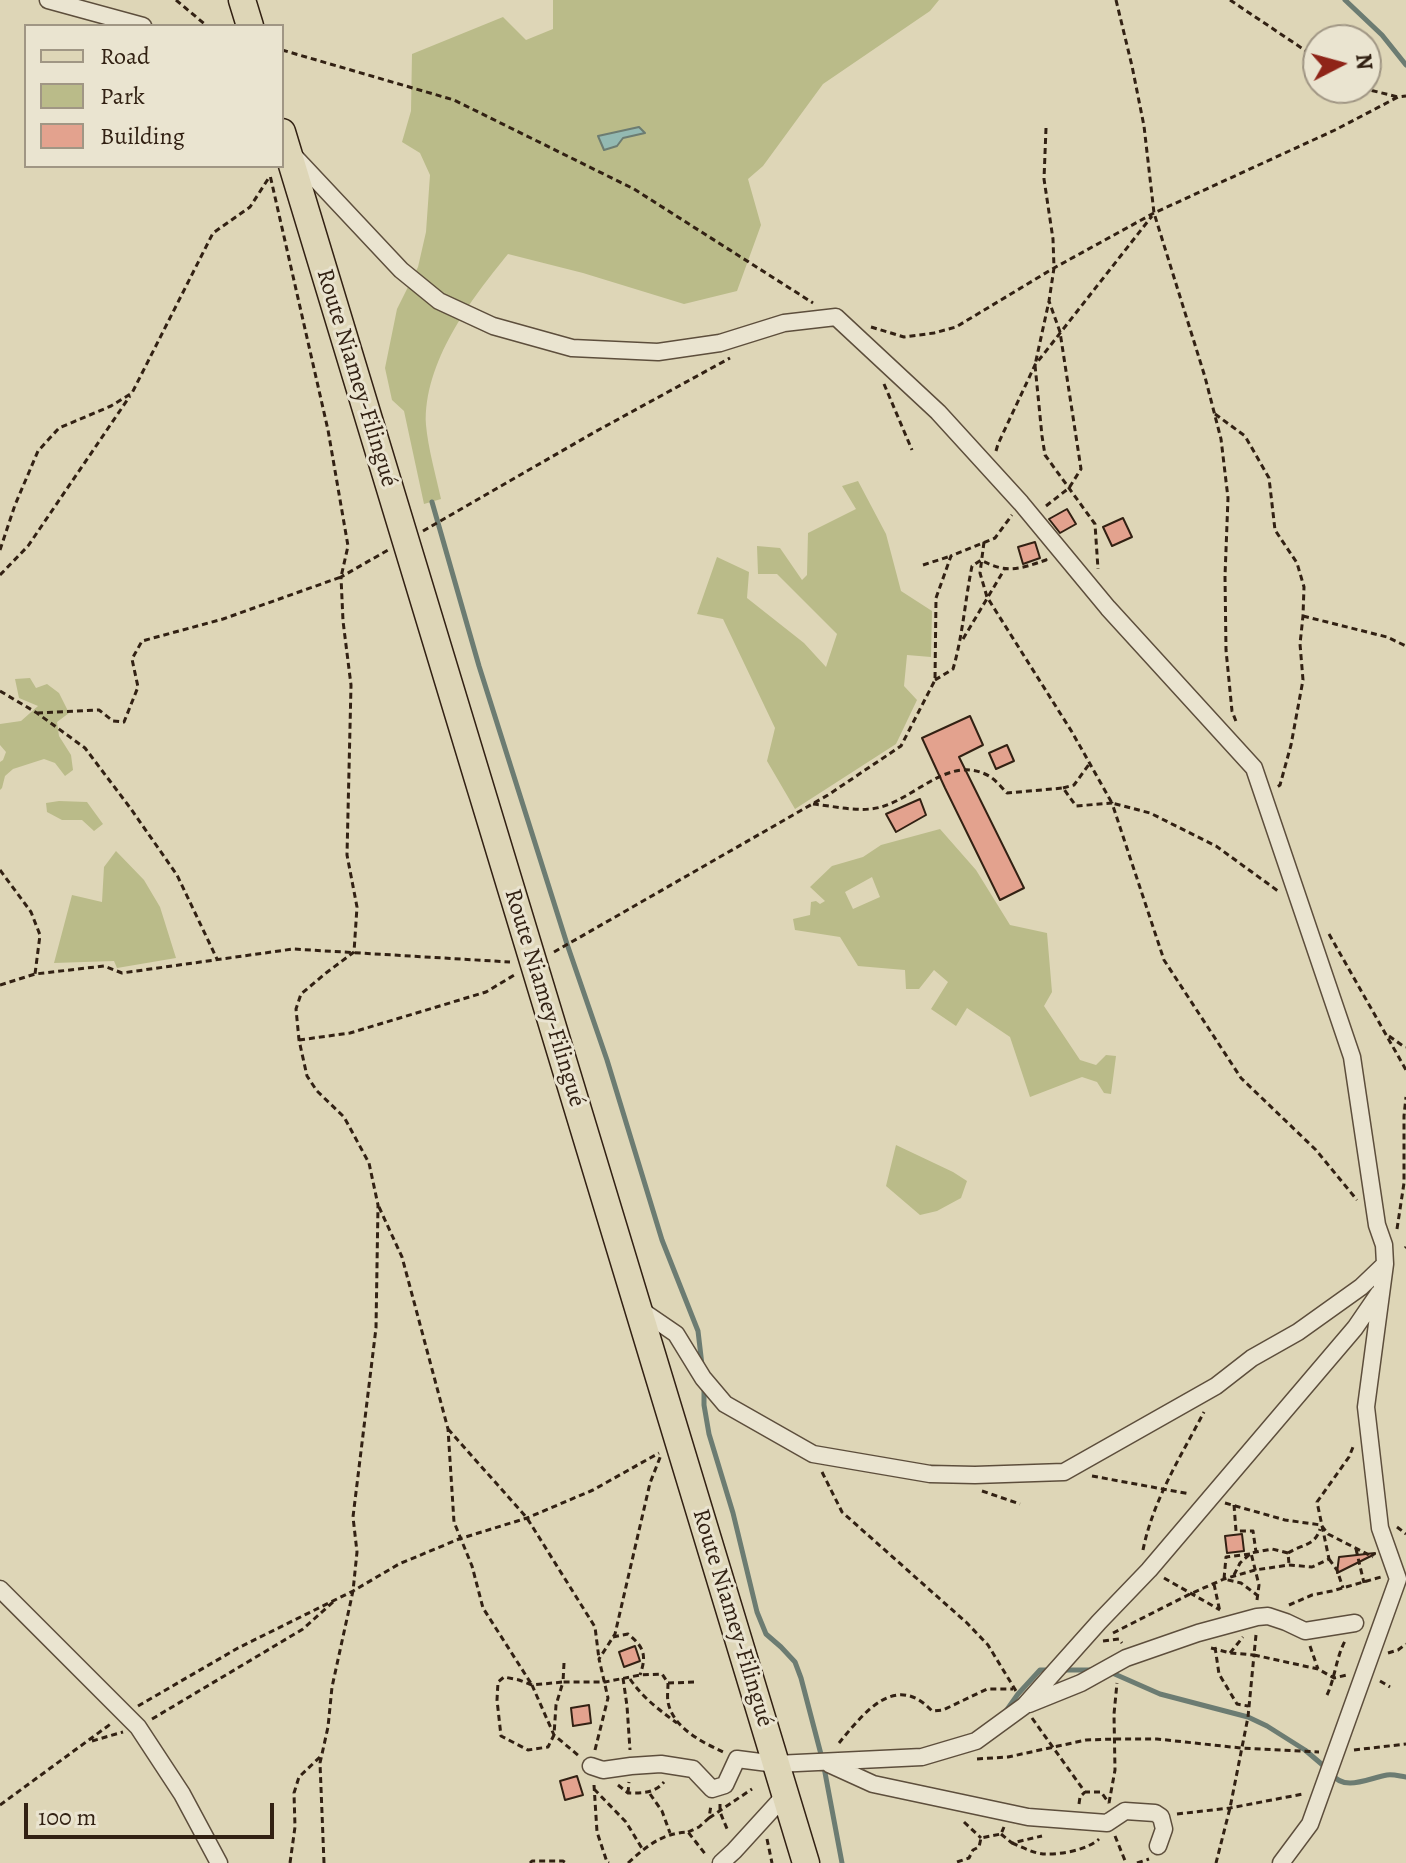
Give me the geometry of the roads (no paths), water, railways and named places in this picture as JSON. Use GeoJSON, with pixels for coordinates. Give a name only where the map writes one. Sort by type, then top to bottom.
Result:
{"type":"FeatureCollection","features":[{"type":"Feature","properties":{"kind":"main road"},"geometry":{"type":"LineString","coordinates":[[242,0],[249,24]]}},
{"type":"Feature","properties":{"kind":"main road","name":"Route Niamey-Filingué"},"geometry":{"type":"LineString","coordinates":[[284,155],[406,541],[806,1863]]}},
{"type":"Feature","properties":{"kind":"street"},"geometry":{"type":"LineString","coordinates":[[48,0],[136,24]]}},
{"type":"Feature","properties":{"kind":"street"},"geometry":{"type":"LineString","coordinates":[[284,151],[401,270],[439,301],[493,326],[572,348],[658,352],[720,343],[784,323],[836,317],[938,412],[1021,503],[1100,599],[1254,768],[1352,1057],[1385,1264],[1366,1407],[1380,1528],[1399,1572],[1310,1824],[1281,1863]]}},
{"type":"Feature","properties":{"kind":"street"},"geometry":{"type":"LineString","coordinates":[[638,1308],[676,1334],[703,1378],[725,1404],[813,1454],[930,1474],[1064,1472],[1216,1386],[1252,1358],[1298,1332],[1361,1287],[1385,1264]]}},
{"type":"Feature","properties":{"kind":"street"},"geometry":{"type":"LineString","coordinates":[[591,1766],[603,1770],[661,1764],[693,1769],[719,1787],[737,1759],[776,1764],[922,1757],[976,1741],[1024,1706],[1149,1570],[1355,1328],[1382,1288]]}},
{"type":"Feature","properties":{"kind":"street"},"geometry":{"type":"LineString","coordinates":[[0,1589],[138,1727],[182,1794],[219,1863]]}},
{"type":"Feature","properties":{"kind":"street"},"geometry":{"type":"LineString","coordinates":[[1024,1706],[1081,1683],[1119,1662],[1198,1633],[1257,1617],[1268,1616],[1305,1631],[1355,1623]]}},
{"type":"Feature","properties":{"kind":"street"},"geometry":{"type":"LineString","coordinates":[[823,1762],[873,1784],[1028,1817],[1107,1823],[1125,1811],[1155,1813],[1161,1817],[1164,1829],[1158,1846]]}},
{"type":"Feature","properties":{"kind":"street"},"geometry":{"type":"LineString","coordinates":[[721,1863],[786,1794]]}},
{"type":"Feature","properties":{"kind":"water"},"geometry":{"type":"Polygon","coordinates":[[[639,127],[645,133],[623,138],[617,146],[604,150],[598,136],[639,127]]]}},
{"type":"Feature","properties":{"kind":"waterway"},"geometry":{"type":"LineString","coordinates":[[1345,0],[1382,35],[1406,65]]}},
{"type":"Feature","properties":{"kind":"waterway"},"geometry":{"type":"LineString","coordinates":[[432,502],[479,666],[567,944],[607,1060],[662,1240],[698,1331],[702,1365]]}},
{"type":"Feature","properties":{"kind":"waterway"},"geometry":{"type":"LineString","coordinates":[[704,1387],[709,1434],[733,1513],[757,1612],[766,1634],[795,1662],[801,1678],[823,1762],[842,1863]]}},
{"type":"Feature","properties":{"kind":"waterway"},"geometry":{"type":"LineString","coordinates":[[1006,1711],[1040,1670],[1048,1670]]}},
{"type":"Feature","properties":{"kind":"waterway"},"geometry":{"type":"LineString","coordinates":[[1062,1670],[1092,1670]]}},
{"type":"Feature","properties":{"kind":"waterway"},"geometry":{"type":"LineString","coordinates":[[1110,1672],[1160,1694],[1248,1717],[1305,1750],[1325,1767]]}},
{"type":"Feature","properties":{"kind":"waterway"},"geometry":{"type":"LineString","coordinates":[[1332,1774],[1350,1783],[1389,1775],[1406,1777]]}}]}
